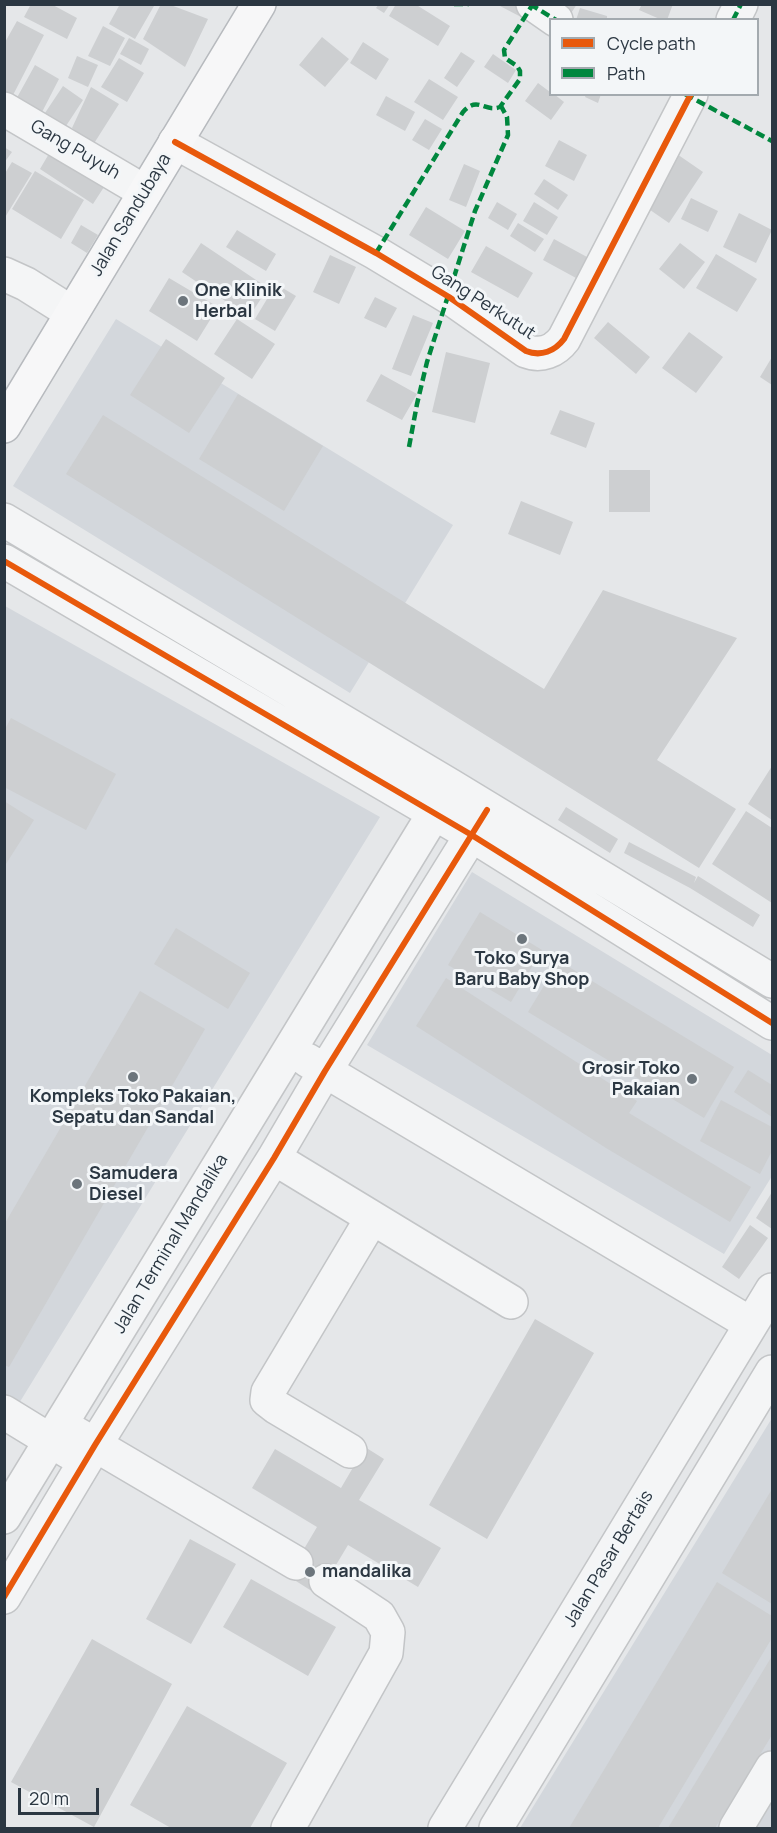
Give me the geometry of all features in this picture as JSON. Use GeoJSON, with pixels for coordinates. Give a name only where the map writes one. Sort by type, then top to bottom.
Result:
{"type":"FeatureCollection","features":[{"type":"Feature","properties":{"kind":"highway","name":"Jalan Sandubaya"},"geometry":{"type":"LineString","coordinates":[[4,426],[259,4]]}},
{"type":"Feature","properties":{"kind":"street"},"geometry":{"type":"LineString","coordinates":[[734,18],[741,4]]}},
{"type":"Feature","properties":{"kind":"street","name":"Gang Perkutut"},"geometry":{"type":"LineString","coordinates":[[175,142],[376,253],[449,297],[526,351],[541,354],[555,348],[564,339],[689,96]]}},
{"type":"Feature","properties":{"kind":"street","name":"Gang Puyuh"},"geometry":{"type":"LineString","coordinates":[[4,109],[145,192]]}},
{"type":"Feature","properties":{"kind":"street"},"geometry":{"type":"LineString","coordinates":[[4,273],[72,313]]}},
{"type":"Feature","properties":{"kind":"street"},"geometry":{"type":"LineString","coordinates":[[4,520],[479,822],[772,1023]]}},
{"type":"Feature","properties":{"kind":"street"},"geometry":{"type":"LineString","coordinates":[[4,561],[442,799]]}},
{"type":"Feature","properties":{"kind":"street","name":"Jalan Terminal Mandalika"},"geometry":{"type":"LineString","coordinates":[[4,1518],[442,799]]}},
{"type":"Feature","properties":{"kind":"street"},"geometry":{"type":"LineString","coordinates":[[479,822],[772,981]]}},
{"type":"Feature","properties":{"kind":"street"},"geometry":{"type":"LineString","coordinates":[[4,1597],[90,1453],[274,1158],[479,822]]}},
{"type":"Feature","properties":{"kind":"street"},"geometry":{"type":"LineString","coordinates":[[290,1049],[752,1324]]}},
{"type":"Feature","properties":{"kind":"street"},"geometry":{"type":"LineString","coordinates":[[274,1158],[511,1302]]}},
{"type":"Feature","properties":{"kind":"street"},"geometry":{"type":"LineString","coordinates":[[350,1451],[276,1407],[267,1400],[267,1392],[372,1218]]}},
{"type":"Feature","properties":{"kind":"street","name":"Jalan Pasar Bertais"},"geometry":{"type":"LineString","coordinates":[[446,1828],[772,1290]]}},
{"type":"Feature","properties":{"kind":"street"},"geometry":{"type":"LineString","coordinates":[[496,1828],[772,1372]]}},
{"type":"Feature","properties":{"kind":"street"},"geometry":{"type":"LineString","coordinates":[[4,1412],[56,1433],[296,1563]]}},
{"type":"Feature","properties":{"kind":"street"},"geometry":{"type":"LineString","coordinates":[[288,1828],[386,1653],[388,1632],[379,1616],[326,1581]]}},
{"type":"Feature","properties":{"kind":"street"},"geometry":{"type":"LineString","coordinates":[[736,1828],[772,1768]]}},
{"type":"Feature","properties":{"kind":"shaded area"},"geometry":{"type":"Polygon","coordinates":[[[116,319],[453,525],[350,693],[13,486],[116,319]]]}},
{"type":"Feature","properties":{"kind":"shaded area"},"geometry":{"type":"Polygon","coordinates":[[[5,606],[380,817],[5,1426],[5,606]]]}},
{"type":"Feature","properties":{"kind":"shaded area"},"geometry":{"type":"Polygon","coordinates":[[[472,872],[772,1055],[772,1176],[724,1254],[367,1045],[472,872]]]}},
{"type":"Feature","properties":{"kind":"shaded area"},"geometry":{"type":"Polygon","coordinates":[[[772,1418],[772,1828],[520,1828],[772,1418]]]}},
{"type":"Feature","properties":{"kind":"building"},"geometry":{"type":"Polygon","coordinates":[[[31,4],[51,4],[77,18],[67,39],[24,17],[31,4]]]}},
{"type":"Feature","properties":{"kind":"building"},"geometry":{"type":"Polygon","coordinates":[[[120,4],[154,6],[135,39],[109,24],[120,4]]]}},
{"type":"Feature","properties":{"kind":"building"},"geometry":{"type":"Polygon","coordinates":[[[161,4],[168,4],[208,19],[185,67],[143,39],[161,4]]]}},
{"type":"Feature","properties":{"kind":"building"},"geometry":{"type":"Polygon","coordinates":[[[379,4],[390,4],[384,13],[376,8],[379,4]]]}},
{"type":"Feature","properties":{"kind":"building"},"geometry":{"type":"Polygon","coordinates":[[[396,4],[415,4],[450,26],[438,46],[389,16],[396,4]]]}},
{"type":"Feature","properties":{"kind":"building"},"geometry":{"type":"Polygon","coordinates":[[[500,4],[521,4],[526,7],[521,17],[500,4]]]}},
{"type":"Feature","properties":{"kind":"building"},"geometry":{"type":"Polygon","coordinates":[[[554,4],[577,4],[568,18],[554,4]]]}},
{"type":"Feature","properties":{"kind":"building"},"geometry":{"type":"Polygon","coordinates":[[[642,4],[673,4],[668,18],[657,18],[639,10],[642,4]]]}},
{"type":"Feature","properties":{"kind":"building"},"geometry":{"type":"Polygon","coordinates":[[[580,8],[607,16],[607,18],[577,18],[580,8]]]}},
{"type":"Feature","properties":{"kind":"building"},"geometry":{"type":"Polygon","coordinates":[[[17,21],[44,35],[12,97],[4,93],[4,44],[17,21]]]}},
{"type":"Feature","properties":{"kind":"building"},"geometry":{"type":"Polygon","coordinates":[[[103,26],[125,38],[110,66],[88,56],[103,26]]]}},
{"type":"Feature","properties":{"kind":"building"},"geometry":{"type":"Polygon","coordinates":[[[322,37],[349,59],[325,87],[299,65],[322,37]]]}},
{"type":"Feature","properties":{"kind":"building"},"geometry":{"type":"Polygon","coordinates":[[[129,38],[149,49],[141,65],[120,54],[129,38]]]}},
{"type":"Feature","properties":{"kind":"building"},"geometry":{"type":"Polygon","coordinates":[[[363,42],[389,59],[376,80],[350,63],[363,42]]]}},
{"type":"Feature","properties":{"kind":"building"},"geometry":{"type":"Polygon","coordinates":[[[461,52],[475,61],[457,87],[444,78],[461,52]]]}},
{"type":"Feature","properties":{"kind":"building"},"geometry":{"type":"Polygon","coordinates":[[[493,54],[516,70],[508,83],[484,67],[493,54]]]}},
{"type":"Feature","properties":{"kind":"building"},"geometry":{"type":"Polygon","coordinates":[[[77,56],[98,65],[88,87],[68,78],[77,56]]]}},
{"type":"Feature","properties":{"kind":"building"},"geometry":{"type":"Polygon","coordinates":[[[119,58],[144,73],[127,102],[101,87],[119,58]]]}},
{"type":"Feature","properties":{"kind":"building"},"geometry":{"type":"Polygon","coordinates":[[[35,65],[59,79],[40,116],[14,103],[35,65]]]}},
{"type":"Feature","properties":{"kind":"building"},"geometry":{"type":"Polygon","coordinates":[[[429,79],[458,97],[443,120],[414,102],[429,79]]]}},
{"type":"Feature","properties":{"kind":"building"},"geometry":{"type":"Polygon","coordinates":[[[538,83],[549,91],[549,96],[556,96],[564,102],[551,120],[525,101],[538,83]]]}},
{"type":"Feature","properties":{"kind":"building"},"geometry":{"type":"Polygon","coordinates":[[[63,86],[83,100],[66,126],[45,113],[63,86]]]}},
{"type":"Feature","properties":{"kind":"building"},"geometry":{"type":"Polygon","coordinates":[[[91,87],[119,104],[93,145],[72,128],[91,87]]]}},
{"type":"Feature","properties":{"kind":"building"},"geometry":{"type":"Polygon","coordinates":[[[386,96],[415,112],[405,131],[376,115],[386,96]]]}},
{"type":"Feature","properties":{"kind":"building"},"geometry":{"type":"Polygon","coordinates":[[[585,96],[600,96],[598,103],[585,96]]]}},
{"type":"Feature","properties":{"kind":"building"},"geometry":{"type":"Polygon","coordinates":[[[425,119],[442,129],[429,150],[412,140],[425,119]]]}},
{"type":"Feature","properties":{"kind":"building"},"geometry":{"type":"Polygon","coordinates":[[[559,140],[587,155],[574,181],[545,166],[559,140]]]}},
{"type":"Feature","properties":{"kind":"building"},"geometry":{"type":"Polygon","coordinates":[[[4,147],[12,152],[4,163],[4,147]]]}},
{"type":"Feature","properties":{"kind":"building"},"geometry":{"type":"Polygon","coordinates":[[[50,152],[104,187],[93,204],[40,169],[50,152]]]}},
{"type":"Feature","properties":{"kind":"building"},"geometry":{"type":"Polygon","coordinates":[[[674,152],[703,172],[669,223],[640,203],[674,152]]]}},
{"type":"Feature","properties":{"kind":"building"},"geometry":{"type":"Polygon","coordinates":[[[12,162],[32,173],[4,219],[4,175],[12,162]]]}},
{"type":"Feature","properties":{"kind":"building"},"geometry":{"type":"Polygon","coordinates":[[[464,164],[480,171],[466,207],[449,200],[464,164]]]}},
{"type":"Feature","properties":{"kind":"building"},"geometry":{"type":"Polygon","coordinates":[[[35,171],[84,200],[61,239],[12,209],[35,171]]]}},
{"type":"Feature","properties":{"kind":"building"},"geometry":{"type":"Polygon","coordinates":[[[544,179],[568,195],[558,210],[534,194],[544,179]]]}},
{"type":"Feature","properties":{"kind":"building"},"geometry":{"type":"Polygon","coordinates":[[[691,198],[718,211],[708,232],[681,219],[691,198]]]}},
{"type":"Feature","properties":{"kind":"building"},"geometry":{"type":"Polygon","coordinates":[[[497,202],[517,214],[508,230],[488,218],[497,202]]]}},
{"type":"Feature","properties":{"kind":"building"},"geometry":{"type":"Polygon","coordinates":[[[534,202],[558,217],[547,235],[523,221],[534,202]]]}},
{"type":"Feature","properties":{"kind":"building"},"geometry":{"type":"Polygon","coordinates":[[[426,207],[465,231],[448,259],[409,235],[426,207]]]}},
{"type":"Feature","properties":{"kind":"building"},"geometry":{"type":"Polygon","coordinates":[[[739,213],[772,230],[756,263],[723,247],[739,213]]]}},
{"type":"Feature","properties":{"kind":"building"},"geometry":{"type":"Polygon","coordinates":[[[518,223],[544,239],[535,252],[510,236],[518,223]]]}},
{"type":"Feature","properties":{"kind":"building"},"geometry":{"type":"Polygon","coordinates":[[[81,225],[98,235],[87,253],[71,243],[81,225]]]}},
{"type":"Feature","properties":{"kind":"building"},"geometry":{"type":"Polygon","coordinates":[[[237,230],[276,254],[266,271],[226,247],[237,230]]]}},
{"type":"Feature","properties":{"kind":"building"},"geometry":{"type":"Polygon","coordinates":[[[554,239],[598,263],[587,284],[543,260],[554,239]]]}},
{"type":"Feature","properties":{"kind":"building"},"geometry":{"type":"Polygon","coordinates":[[[201,243],[268,288],[249,317],[182,272],[201,243]]]}},
{"type":"Feature","properties":{"kind":"building"},"geometry":{"type":"Polygon","coordinates":[[[680,243],[705,262],[684,289],[659,269],[680,243]]]}},
{"type":"Feature","properties":{"kind":"building"},"geometry":{"type":"Polygon","coordinates":[[[486,246],[533,273],[518,298],[471,272],[486,246]]]}},
{"type":"Feature","properties":{"kind":"building"},"geometry":{"type":"Polygon","coordinates":[[[716,254],[757,279],[737,312],[696,288],[716,254]]]}},
{"type":"Feature","properties":{"kind":"building"},"geometry":{"type":"Polygon","coordinates":[[[330,255],[356,267],[339,304],[313,292],[330,255]]]}},
{"type":"Feature","properties":{"kind":"building"},"geometry":{"type":"Polygon","coordinates":[[[169,278],[218,307],[197,341],[149,311],[169,278]]]}},
{"type":"Feature","properties":{"kind":"building"},"geometry":{"type":"Polygon","coordinates":[[[276,284],[296,296],[275,331],[255,319],[276,284]]]}},
{"type":"Feature","properties":{"kind":"building"},"geometry":{"type":"Polygon","coordinates":[[[375,297],[397,308],[386,328],[364,318],[375,297]]]}},
{"type":"Feature","properties":{"kind":"building"},"geometry":{"type":"Polygon","coordinates":[[[413,315],[433,323],[411,376],[392,369],[413,315]]]}},
{"type":"Feature","properties":{"kind":"building"},"geometry":{"type":"Polygon","coordinates":[[[237,319],[275,344],[252,379],[214,354],[237,319]]]}},
{"type":"Feature","properties":{"kind":"building"},"geometry":{"type":"Polygon","coordinates":[[[608,322],[650,357],[636,374],[594,338],[608,322]]]}},
{"type":"Feature","properties":{"kind":"building"},"geometry":{"type":"Polygon","coordinates":[[[689,332],[723,357],[696,393],[662,368],[689,332]]]}},
{"type":"Feature","properties":{"kind":"building"},"geometry":{"type":"Polygon","coordinates":[[[166,339],[225,378],[189,433],[130,395],[166,339]]]}},
{"type":"Feature","properties":{"kind":"building"},"geometry":{"type":"Polygon","coordinates":[[[446,352],[490,363],[475,423],[432,412],[446,352]]]}},
{"type":"Feature","properties":{"kind":"building"},"geometry":{"type":"Polygon","coordinates":[[[772,357],[772,385],[760,377],[772,357]]]}},
{"type":"Feature","properties":{"kind":"building"},"geometry":{"type":"Polygon","coordinates":[[[381,374],[417,394],[402,420],[366,401],[381,374]]]}},
{"type":"Feature","properties":{"kind":"building"},"geometry":{"type":"Polygon","coordinates":[[[238,394],[323,446],[284,511],[199,459],[238,394]]]}},
{"type":"Feature","properties":{"kind":"building"},"geometry":{"type":"Polygon","coordinates":[[[560,410],[595,423],[586,448],[550,434],[560,410]]]}},
{"type":"Feature","properties":{"kind":"building"},"geometry":{"type":"Polygon","coordinates":[[[103,415],[544,689],[603,590],[737,638],[657,760],[736,809],[699,868],[66,474],[103,415]]]}},
{"type":"Feature","properties":{"kind":"building"},"geometry":{"type":"Polygon","coordinates":[[[609,470],[650,470],[650,512],[609,512],[609,470]]]}},
{"type":"Feature","properties":{"kind":"building"},"geometry":{"type":"Polygon","coordinates":[[[521,501],[573,522],[560,555],[508,534],[521,501]]]}},
{"type":"Feature","properties":{"kind":"building"},"geometry":{"type":"Polygon","coordinates":[[[11,718],[116,774],[86,830],[4,787],[4,731],[11,718]]]}},
{"type":"Feature","properties":{"kind":"building"},"geometry":{"type":"Polygon","coordinates":[[[772,766],[772,820],[748,804],[772,766]]]}},
{"type":"Feature","properties":{"kind":"building"},"geometry":{"type":"Polygon","coordinates":[[[4,801],[34,820],[4,867],[4,801]]]}},
{"type":"Feature","properties":{"kind":"building"},"geometry":{"type":"Polygon","coordinates":[[[566,807],[618,839],[610,853],[558,820],[566,807]]]}},
{"type":"Feature","properties":{"kind":"building"},"geometry":{"type":"Polygon","coordinates":[[[746,811],[772,828],[772,903],[712,864],[746,811]]]}},
{"type":"Feature","properties":{"kind":"building"},"geometry":{"type":"Polygon","coordinates":[[[629,842],[696,877],[694,883],[698,876],[760,915],[753,927],[690,888],[624,853],[629,842]]]}},
{"type":"Feature","properties":{"kind":"building"},"geometry":{"type":"Polygon","coordinates":[[[480,912],[542,950],[511,1002],[448,965],[480,912]]]}},
{"type":"Feature","properties":{"kind":"building"},"geometry":{"type":"Polygon","coordinates":[[[176,928],[250,973],[228,1009],[154,964],[176,928]]]}},
{"type":"Feature","properties":{"kind":"building"},"geometry":{"type":"Polygon","coordinates":[[[559,961],[734,1067],[704,1118],[528,1012],[559,961]]]}},
{"type":"Feature","properties":{"kind":"building"},"geometry":{"type":"Polygon","coordinates":[[[446,978],[637,1101],[629,1113],[751,1187],[730,1222],[606,1148],[416,1026],[446,978]]]}},
{"type":"Feature","properties":{"kind":"building"},"geometry":{"type":"Polygon","coordinates":[[[140,991],[205,1029],[9,1367],[4,1365],[4,1225],[140,991]]]}},
{"type":"Feature","properties":{"kind":"building"},"geometry":{"type":"Polygon","coordinates":[[[748,1070],[772,1085],[772,1117],[734,1092],[748,1070]]]}},
{"type":"Feature","properties":{"kind":"building"},"geometry":{"type":"Polygon","coordinates":[[[721,1100],[772,1127],[772,1151],[760,1174],[700,1141],[721,1100]]]}},
{"type":"Feature","properties":{"kind":"building"},"geometry":{"type":"Polygon","coordinates":[[[772,1192],[772,1229],[756,1218],[772,1192]]]}},
{"type":"Feature","properties":{"kind":"building"},"geometry":{"type":"Polygon","coordinates":[[[750,1225],[768,1238],[739,1279],[722,1267],[750,1225]]]}},
{"type":"Feature","properties":{"kind":"building"},"geometry":{"type":"Polygon","coordinates":[[[535,1319],[594,1353],[487,1539],[429,1505],[535,1319]]]}},
{"type":"Feature","properties":{"kind":"building"},"geometry":{"type":"Polygon","coordinates":[[[365,1447],[384,1459],[359,1500],[441,1548],[418,1587],[348,1545],[318,1595],[288,1576],[317,1527],[252,1488],[275,1449],[341,1488],[365,1447]]]}},
{"type":"Feature","properties":{"kind":"building"},"geometry":{"type":"Polygon","coordinates":[[[772,1489],[772,1604],[722,1573],[772,1489]]]}},
{"type":"Feature","properties":{"kind":"building"},"geometry":{"type":"Polygon","coordinates":[[[190,1539],[236,1564],[191,1644],[146,1619],[190,1539]]]}},
{"type":"Feature","properties":{"kind":"building"},"geometry":{"type":"Polygon","coordinates":[[[251,1579],[336,1627],[308,1676],[223,1627],[251,1579]]]}},
{"type":"Feature","properties":{"kind":"building"},"geometry":{"type":"Polygon","coordinates":[[[717,1582],[772,1616],[772,1638],[658,1828],[569,1828],[717,1582]]]}},
{"type":"Feature","properties":{"kind":"building"},"geometry":{"type":"Polygon","coordinates":[[[92,1639],[172,1684],[94,1827],[11,1782],[92,1639]]]}},
{"type":"Feature","properties":{"kind":"building"},"geometry":{"type":"Polygon","coordinates":[[[772,1656],[772,1735],[715,1828],[668,1828],[772,1656]]]}},
{"type":"Feature","properties":{"kind":"building"},"geometry":{"type":"Polygon","coordinates":[[[187,1706],[287,1763],[250,1828],[171,1828],[130,1805],[187,1706]]]}},
{"type":"Feature","properties":{"kind":"marked path"},"geometry":{"type":"LineString","coordinates":[[454,4],[469,4]]}},
{"type":"Feature","properties":{"kind":"marked path"},"geometry":{"type":"LineString","coordinates":[[530,4],[553,18]]}},
{"type":"Feature","properties":{"kind":"marked path"},"geometry":{"type":"LineString","coordinates":[[376,253],[463,112],[473,105],[500,107],[520,79],[520,71],[517,66],[505,58],[504,50],[533,4]]}},
{"type":"Feature","properties":{"kind":"marked path"},"geometry":{"type":"LineString","coordinates":[[734,18],[741,4]]}},
{"type":"Feature","properties":{"kind":"marked path"},"geometry":{"type":"LineString","coordinates":[[689,96],[772,141]]}},
{"type":"Feature","properties":{"kind":"marked path"},"geometry":{"type":"LineString","coordinates":[[409,447],[427,362],[475,211],[508,135],[507,117],[501,106]]}},
{"type":"Feature","properties":{"kind":"cycle path"},"geometry":{"type":"LineString","coordinates":[[175,142],[376,253],[449,297],[526,351],[542,353],[552,350],[564,339],[690,96]]}},
{"type":"Feature","properties":{"kind":"cycle path"},"geometry":{"type":"LineString","coordinates":[[4,561],[470,834],[772,1023]]}},
{"type":"Feature","properties":{"kind":"cycle path"},"geometry":{"type":"LineString","coordinates":[[4,1597],[95,1445],[487,810]]}},
{"type":"Feature","properties":{"kind":"place","name":"One Klinik Herbal"},"geometry":{"type":"Point","coordinates":[183,301]}},
{"type":"Feature","properties":{"kind":"place","name":"Toko Surya Baru Baby Shop"},"geometry":{"type":"Point","coordinates":[522,939]}},
{"type":"Feature","properties":{"kind":"place","name":"Kompleks Toko Pakaian, Sepatu dan Sandal"},"geometry":{"type":"Point","coordinates":[133,1077]}},
{"type":"Feature","properties":{"kind":"place","name":"Grosir Toko Pakaian"},"geometry":{"type":"Point","coordinates":[692,1079]}},
{"type":"Feature","properties":{"kind":"place","name":"Samudera Diesel"},"geometry":{"type":"Point","coordinates":[77,1184]}},
{"type":"Feature","properties":{"kind":"place","name":"mandalika"},"geometry":{"type":"Point","coordinates":[310,1572]}}]}
